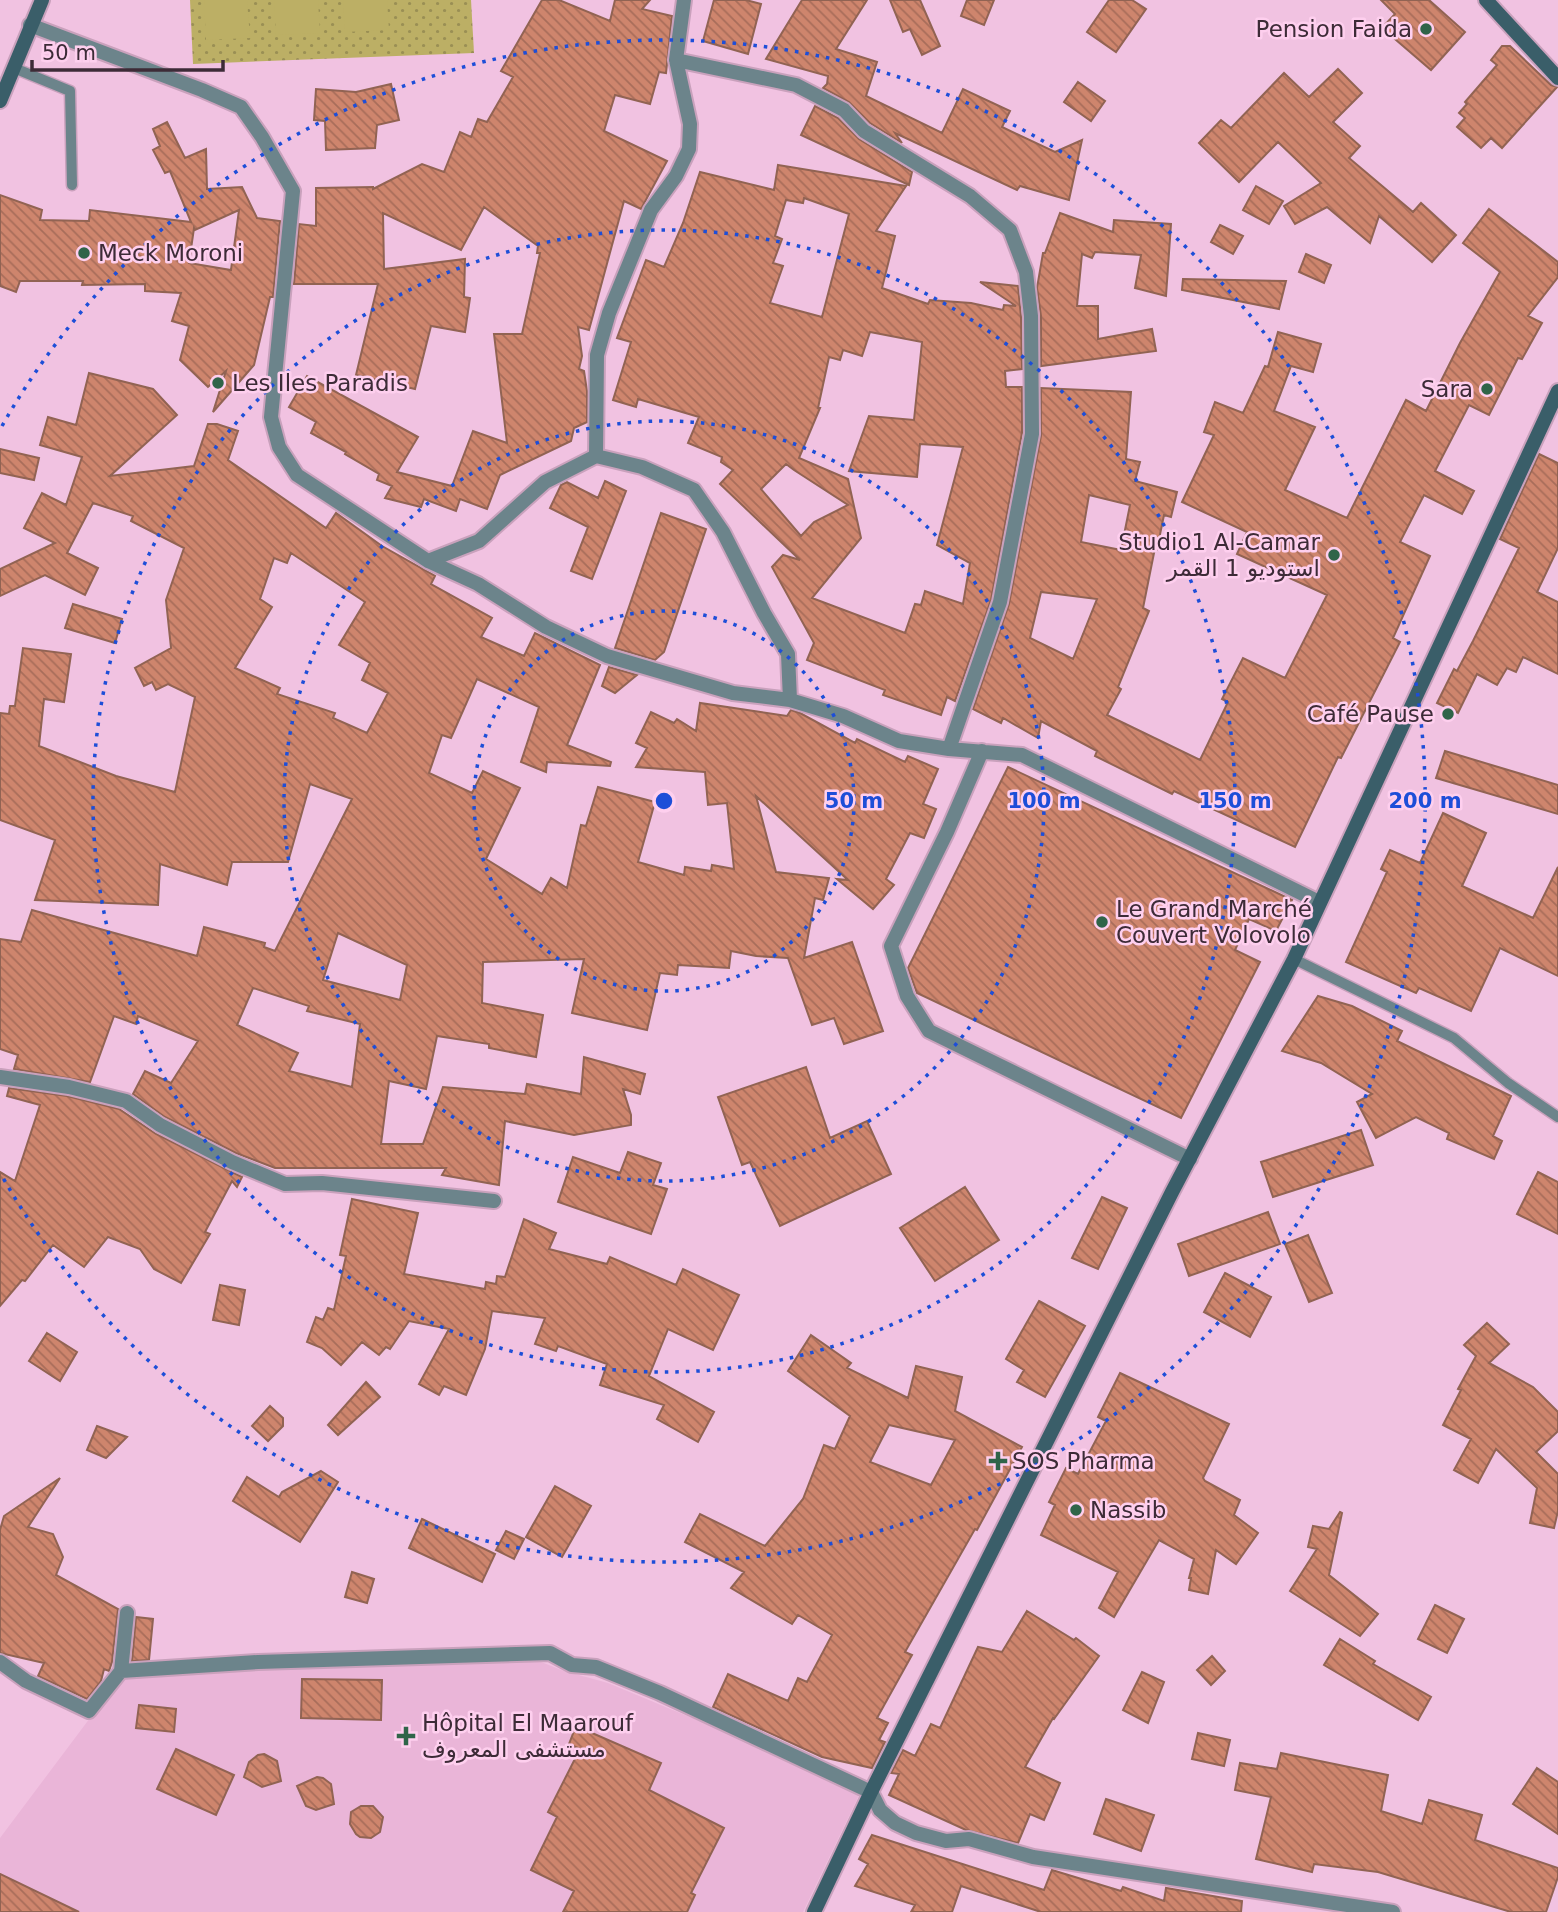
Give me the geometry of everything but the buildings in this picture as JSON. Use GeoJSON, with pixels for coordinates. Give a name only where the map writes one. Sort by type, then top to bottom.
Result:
{"type":"FeatureCollection","features":[{"type":"Feature","properties":{"kind":"street"},"geometry":{"type":"LineString","coordinates":[[0,101],[42,0]]}},
{"type":"Feature","properties":{"kind":"street"},"geometry":{"type":"LineString","coordinates":[[596,456],[597,355],[609,313],[651,210],[676,176],[689,149],[690,124],[676,60],[684,0]]}},
{"type":"Feature","properties":{"kind":"street"},"geometry":{"type":"LineString","coordinates":[[1486,0],[1558,78]]}},
{"type":"Feature","properties":{"kind":"street"},"geometry":{"type":"LineString","coordinates":[[30,25],[241,107],[262,137],[293,191],[271,417],[279,447],[297,475],[428,561],[478,584],[546,627],[607,656],[733,693],[789,700],[843,716],[900,741],[949,749],[1022,755],[1319,902]]}},
{"type":"Feature","properties":{"kind":"street"},"geometry":{"type":"LineString","coordinates":[[676,60],[796,85],[808,91],[844,110],[864,131],[970,196],[1010,230],[1026,271],[1031,316],[1032,434],[1000,602],[949,749]]}},
{"type":"Feature","properties":{"kind":"street"},"geometry":{"type":"LineString","coordinates":[[814,1912],[871,1792],[1189,1158],[1294,958],[1558,391]]}},
{"type":"Feature","properties":{"kind":"street"},"geometry":{"type":"LineString","coordinates":[[428,561],[479,541],[545,482],[596,456],[642,467],[694,490],[723,532],[788,654],[789,700]]}},
{"type":"Feature","properties":{"kind":"street"},"geometry":{"type":"LineString","coordinates":[[982,751],[947,832],[891,946],[907,996],[929,1031],[1189,1158]]}},
{"type":"Feature","properties":{"kind":"street"},"geometry":{"type":"LineString","coordinates":[[0,1077],[69,1087],[127,1101],[160,1125],[232,1162],[285,1184],[322,1184],[494,1201]]}},
{"type":"Feature","properties":{"kind":"street"},"geometry":{"type":"LineString","coordinates":[[0,1662],[26,1681],[89,1712],[121,1671],[127,1613]]}},
{"type":"Feature","properties":{"kind":"street"},"geometry":{"type":"LineString","coordinates":[[121,1671],[258,1662],[550,1653],[572,1665],[596,1667],[660,1693],[871,1792],[880,1810],[895,1823],[916,1833],[946,1841],[969,1839],[1044,1859],[1393,1912]]}},
{"type":"Feature","properties":{"kind":"lane"},"geometry":{"type":"LineString","coordinates":[[14,68],[70,91],[72,185]]}},
{"type":"Feature","properties":{"kind":"lane"},"geometry":{"type":"LineString","coordinates":[[1294,958],[1454,1038],[1508,1083],[1558,1117]]}},
{"type":"Feature","properties":{"kind":"shaded area"},"geometry":{"type":"Polygon","coordinates":[[[190,0],[471,0],[474,53],[193,64],[190,0]]]}},
{"type":"Feature","properties":{"kind":"shaded area"},"geometry":{"type":"Polygon","coordinates":[[[204,0],[247,0],[250,38],[206,40],[204,0]]]}},
{"type":"Feature","properties":{"kind":"shaded area"},"geometry":{"type":"Polygon","coordinates":[[[274,0],[318,0],[320,33],[276,35],[274,0]]]}},
{"type":"Feature","properties":{"kind":"shaded area"},"geometry":{"type":"Polygon","coordinates":[[[343,0],[387,0],[389,30],[345,32],[343,0]]]}},
{"type":"Feature","properties":{"kind":"shaded area","name":"Hôpital El Maarouf مستشفى المعروف"},"geometry":{"type":"Polygon","coordinates":[[[536,1660],[608,1683],[862,1789],[803,1912],[0,1912],[0,1838],[120,1678],[337,1665],[536,1660]]]}},
{"type":"Feature","properties":{"kind":"place","name":"Pension Faida"},"geometry":{"type":"Point","coordinates":[1426,29]}},
{"type":"Feature","properties":{"kind":"place","name":"Meck Moroni"},"geometry":{"type":"Point","coordinates":[84,253]}},
{"type":"Feature","properties":{"kind":"place","name":"Les Iles Paradis"},"geometry":{"type":"Point","coordinates":[218,383]}},
{"type":"Feature","properties":{"kind":"place","name":"Sara"},"geometry":{"type":"Point","coordinates":[1487,389]}},
{"type":"Feature","properties":{"kind":"place","name":"Studio1 Al-Camar استوديو 1 القمر"},"geometry":{"type":"Point","coordinates":[1334,555]}},
{"type":"Feature","properties":{"kind":"place","name":"Café Pause"},"geometry":{"type":"Point","coordinates":[1448,714]}},
{"type":"Feature","properties":{"kind":"place","name":"Le Grand Marché Couvert Volovolo"},"geometry":{"type":"Point","coordinates":[1102,922]}},
{"type":"Feature","properties":{"kind":"place","name":"SOS Pharma"},"geometry":{"type":"Point","coordinates":[998,1461]}},
{"type":"Feature","properties":{"kind":"place","name":"Nassib"},"geometry":{"type":"Point","coordinates":[1076,1510]}},
{"type":"Feature","properties":{"kind":"place","name":"Hôpital El Maarouf مستشفى المعروف"},"geometry":{"type":"Point","coordinates":[406,1736]}}]}
